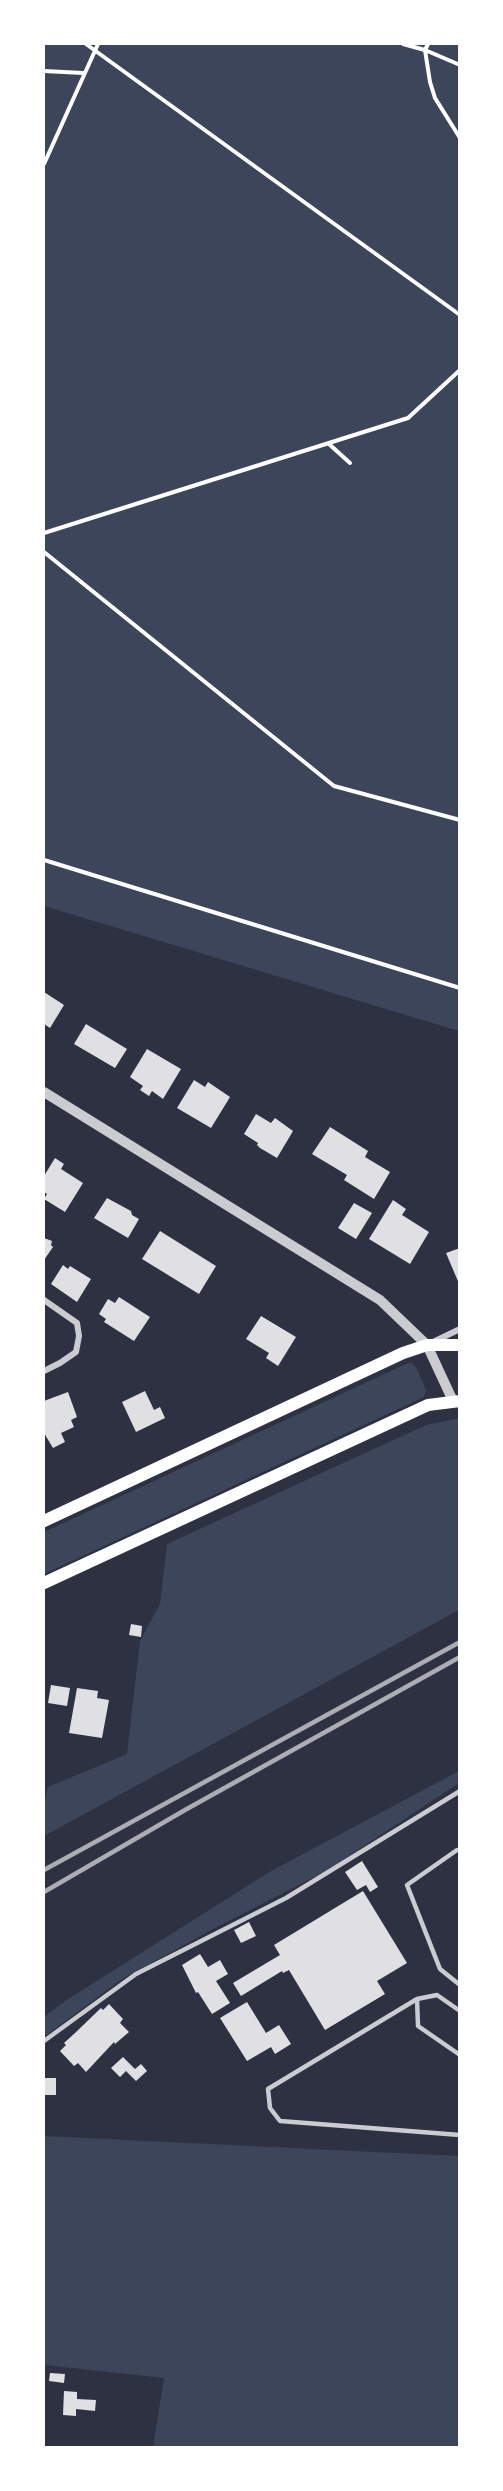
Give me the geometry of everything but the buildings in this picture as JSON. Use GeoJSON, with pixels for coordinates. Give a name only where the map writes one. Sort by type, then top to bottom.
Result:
{"type":"FeatureCollection","features":[{"type":"Feature","properties":{"kind":"main road"},"geometry":{"type":"LineString","coordinates":[[44,1521],[403,1353],[427,1345],[459,1345]]}},
{"type":"Feature","properties":{"kind":"main road"},"geometry":{"type":"LineString","coordinates":[[44,1583],[428,1405],[456,1401]]}},
{"type":"Feature","properties":{"kind":"street"},"geometry":{"type":"LineString","coordinates":[[44,1092],[380,1300],[427,1345],[456,1401]]}},
{"type":"Feature","properties":{"kind":"street"},"geometry":{"type":"LineString","coordinates":[[44,1300],[77,1323],[79,1336],[75,1352],[44,1371]]}},
{"type":"Feature","properties":{"kind":"street"},"geometry":{"type":"LineString","coordinates":[[427,1345],[459,1329]]}},
{"type":"Feature","properties":{"kind":"lane"},"geometry":{"type":"LineString","coordinates":[[44,2041],[136,1974],[285,1898],[459,1791]]}},
{"type":"Feature","properties":{"kind":"lane"},"geometry":{"type":"LineString","coordinates":[[458,1850],[407,1885],[440,1969],[459,1985]]}},
{"type":"Feature","properties":{"kind":"lane"},"geometry":{"type":"LineString","coordinates":[[459,2011],[436,1995],[417,1999],[268,2090],[270,2108],[280,2121],[459,2135]]}},
{"type":"Feature","properties":{"kind":"lane"},"geometry":{"type":"LineString","coordinates":[[417,1999],[418,2026],[459,2055]]}},
{"type":"Feature","properties":{"kind":"path"},"geometry":{"type":"LineString","coordinates":[[86,44],[459,315]]}},
{"type":"Feature","properties":{"kind":"path"},"geometry":{"type":"LineString","coordinates":[[44,164],[98,44]]}},
{"type":"Feature","properties":{"kind":"path"},"geometry":{"type":"LineString","coordinates":[[403,44],[425,50],[459,65]]}},
{"type":"Feature","properties":{"kind":"path"},"geometry":{"type":"LineString","coordinates":[[428,44],[425,50],[435,98],[459,138]]}},
{"type":"Feature","properties":{"kind":"path"},"geometry":{"type":"LineString","coordinates":[[44,71],[83,73]]}},
{"type":"Feature","properties":{"kind":"path"},"geometry":{"type":"LineString","coordinates":[[44,533],[408,418],[459,370]]}},
{"type":"Feature","properties":{"kind":"path"},"geometry":{"type":"LineString","coordinates":[[329,443],[350,463]]}},
{"type":"Feature","properties":{"kind":"path"},"geometry":{"type":"LineString","coordinates":[[44,552],[334,786],[459,820]]}},
{"type":"Feature","properties":{"kind":"path"},"geometry":{"type":"LineString","coordinates":[[44,860],[459,988]]}},
{"type":"Feature","properties":{"kind":"shaded area"},"geometry":{"type":"Polygon","coordinates":[[[44,44],[459,44],[459,1031],[44,906],[44,44]]]}},
{"type":"Feature","properties":{"kind":"shaded area"},"geometry":{"type":"Polygon","coordinates":[[[412,1363],[417,1369],[426,1390],[424,1397],[44,1574],[44,1532],[412,1363]]]}},
{"type":"Feature","properties":{"kind":"shaded area"},"geometry":{"type":"Polygon","coordinates":[[[459,1418],[459,1610],[44,1836],[44,1804],[48,1787],[127,1754],[140,1641],[160,1604],[167,1544],[426,1425],[459,1418]]]}},
{"type":"Feature","properties":{"kind":"shaded area"},"geometry":{"type":"Polygon","coordinates":[[[459,1771],[459,1783],[328,1870],[122,1979],[44,2037],[44,2017],[65,2001],[271,1871],[459,1771]]]}},
{"type":"Feature","properties":{"kind":"shaded area"},"geometry":{"type":"Polygon","coordinates":[[[44,2136],[459,2156],[459,2447],[153,2447],[164,2378],[44,2365],[44,2136]]]}},
{"type":"Feature","properties":{"kind":"railway"},"geometry":{"type":"LineString","coordinates":[[44,1870],[460,1642]]}},
{"type":"Feature","properties":{"kind":"railway"},"geometry":{"type":"LineString","coordinates":[[44,1892],[185,1810],[460,1657]]}}]}
